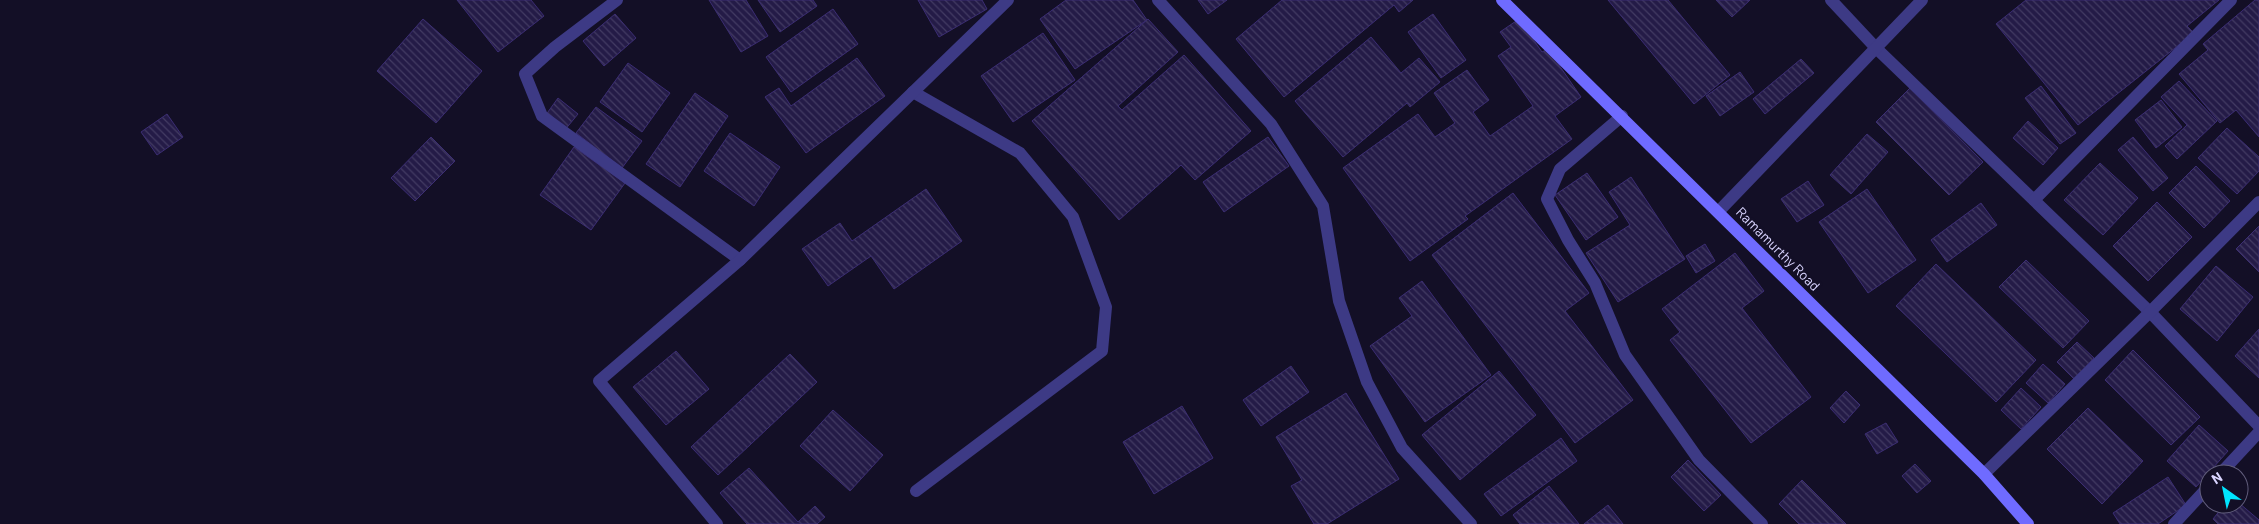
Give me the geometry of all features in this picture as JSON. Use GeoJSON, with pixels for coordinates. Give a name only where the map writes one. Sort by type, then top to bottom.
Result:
{"type":"FeatureCollection","features":[{"type":"Feature","properties":{"kind":"street"},"geometry":{"type":"LineString","coordinates":[[617,0],[556,47],[525,74],[542,116],[740,260]]}},
{"type":"Feature","properties":{"kind":"street"},"geometry":{"type":"LineString","coordinates":[[717,524],[599,381],[740,260],[1008,0]]}},
{"type":"Feature","properties":{"kind":"street"},"geometry":{"type":"LineString","coordinates":[[1158,0],[1271,124],[1318,198],[1322,206],[1340,302],[1367,382],[1402,448],[1471,524]]}},
{"type":"Feature","properties":{"kind":"street","name":"Ramamurthy Road"},"geometry":{"type":"LineString","coordinates":[[1502,0],[1719,211],[1984,474],[2028,524]]}},
{"type":"Feature","properties":{"kind":"street"},"geometry":{"type":"LineString","coordinates":[[1831,0],[1876,48],[2150,312],[2259,426]]}},
{"type":"Feature","properties":{"kind":"street"},"geometry":{"type":"LineString","coordinates":[[1719,211],[1922,0]]}},
{"type":"Feature","properties":{"kind":"street"},"geometry":{"type":"LineString","coordinates":[[2034,200],[2231,0]]}},
{"type":"Feature","properties":{"kind":"street"},"geometry":{"type":"LineString","coordinates":[[913,92],[1020,153],[1072,217],[1106,307],[1102,350],[916,491]]}},
{"type":"Feature","properties":{"kind":"street"},"geometry":{"type":"LineString","coordinates":[[1622,116],[1560,170],[1546,199],[1568,240],[1595,283],[1625,355],[1699,460],[1762,524]]}},
{"type":"Feature","properties":{"kind":"street"},"geometry":{"type":"LineString","coordinates":[[1984,474],[2150,312],[2259,202]]}},
{"type":"Feature","properties":{"kind":"street"},"geometry":{"type":"LineString","coordinates":[[2229,464],[2259,432]]}},
{"type":"Feature","properties":{"kind":"street"},"geometry":{"type":"LineString","coordinates":[[2174,524],[2199,497]]}},
{"type":"Feature","properties":{"kind":"building"},"geometry":{"type":"Polygon","coordinates":[[[457,0],[531,0],[544,16],[498,52],[457,0]]]}},
{"type":"Feature","properties":{"kind":"building"},"geometry":{"type":"Polygon","coordinates":[[[709,0],[746,0],[768,36],[741,52],[709,0]]]}},
{"type":"Feature","properties":{"kind":"building"},"geometry":{"type":"Polygon","coordinates":[[[758,0],[813,0],[817,6],[780,32],[758,0]]]}},
{"type":"Feature","properties":{"kind":"building"},"geometry":{"type":"Polygon","coordinates":[[[918,0],[982,0],[987,9],[939,37],[918,0]]]}},
{"type":"Feature","properties":{"kind":"building"},"geometry":{"type":"Polygon","coordinates":[[[1066,0],[1133,0],[1147,20],[1075,69],[1040,19],[1066,0]]]}},
{"type":"Feature","properties":{"kind":"building"},"geometry":{"type":"Polygon","coordinates":[[[1198,0],[1227,0],[1208,14],[1198,0]]]}},
{"type":"Feature","properties":{"kind":"building"},"geometry":{"type":"Polygon","coordinates":[[[1282,0],[1413,0],[1399,12],[1394,5],[1284,97],[1236,39],[1282,0]]]}},
{"type":"Feature","properties":{"kind":"building"},"geometry":{"type":"Polygon","coordinates":[[[1608,0],[1668,0],[1730,75],[1694,104],[1608,0]]]}},
{"type":"Feature","properties":{"kind":"building"},"geometry":{"type":"Polygon","coordinates":[[[1716,0],[1750,0],[1732,17],[1716,0]]]}},
{"type":"Feature","properties":{"kind":"building"},"geometry":{"type":"Polygon","coordinates":[[[2026,0],[2219,0],[2187,26],[2194,33],[2078,125],[1996,24],[2026,0]]]}},
{"type":"Feature","properties":{"kind":"building"},"geometry":{"type":"Polygon","coordinates":[[[2255,0],[2259,0],[2259,137],[2236,110],[2220,123],[2179,74],[2208,50],[2203,44],[2255,0]]]}},
{"type":"Feature","properties":{"kind":"building"},"geometry":{"type":"Polygon","coordinates":[[[833,9],[858,44],[791,92],[766,57],[833,9]]]}},
{"type":"Feature","properties":{"kind":"building"},"geometry":{"type":"Polygon","coordinates":[[[615,14],[636,38],[604,66],[583,41],[615,14]]]}},
{"type":"Feature","properties":{"kind":"building"},"geometry":{"type":"Polygon","coordinates":[[[1433,14],[1466,60],[1441,78],[1408,32],[1433,14]]]}},
{"type":"Feature","properties":{"kind":"building"},"geometry":{"type":"Polygon","coordinates":[[[423,19],[482,71],[436,123],[377,71],[423,19]]]}},
{"type":"Feature","properties":{"kind":"building"},"geometry":{"type":"Polygon","coordinates":[[[1148,19],[1178,52],[1118,106],[1122,110],[1184,55],[1251,131],[1195,180],[1181,165],[1119,220],[1032,121],[1148,19]]]}},
{"type":"Feature","properties":{"kind":"building"},"geometry":{"type":"Polygon","coordinates":[[[1519,19],[1542,52],[1548,49],[1581,97],[1555,116],[1572,139],[1465,216],[1468,219],[1410,261],[1343,168],[1418,114],[1435,137],[1455,123],[1434,93],[1467,70],[1489,100],[1473,112],[1490,136],[1533,106],[1498,56],[1511,47],[1500,32],[1519,19]]]}},
{"type":"Feature","properties":{"kind":"building"},"geometry":{"type":"Polygon","coordinates":[[[1043,33],[1075,80],[1013,122],[981,76],[1043,33]]]}},
{"type":"Feature","properties":{"kind":"building"},"geometry":{"type":"Polygon","coordinates":[[[1371,37],[1401,73],[1419,58],[1440,82],[1410,107],[1407,103],[1343,157],[1295,101],[1371,37]]]}},
{"type":"Feature","properties":{"kind":"building"},"geometry":{"type":"Polygon","coordinates":[[[857,58],[885,96],[806,153],[765,97],[779,88],[791,106],[857,58]]]}},
{"type":"Feature","properties":{"kind":"building"},"geometry":{"type":"Polygon","coordinates":[[[1801,59],[1814,73],[1765,114],[1753,99],[1801,59]]]}},
{"type":"Feature","properties":{"kind":"building"},"geometry":{"type":"Polygon","coordinates":[[[628,63],[670,93],[642,132],[600,102],[628,63]]]}},
{"type":"Feature","properties":{"kind":"building"},"geometry":{"type":"Polygon","coordinates":[[[1740,72],[1754,92],[1720,116],[1706,96],[1740,72]]]}},
{"type":"Feature","properties":{"kind":"building"},"geometry":{"type":"Polygon","coordinates":[[[2179,81],[2217,121],[2177,159],[2165,146],[2187,125],[2161,97],[2179,81]]]}},
{"type":"Feature","properties":{"kind":"building"},"geometry":{"type":"Polygon","coordinates":[[[2041,86],[2076,133],[2060,144],[2025,98],[2041,86]]]}},
{"type":"Feature","properties":{"kind":"building"},"geometry":{"type":"Polygon","coordinates":[[[1910,88],[1983,162],[1949,195],[1876,122],[1910,88]]]}},
{"type":"Feature","properties":{"kind":"building"},"geometry":{"type":"Polygon","coordinates":[[[695,93],[728,116],[680,187],[646,164],[695,93]]]}},
{"type":"Feature","properties":{"kind":"building"},"geometry":{"type":"Polygon","coordinates":[[[558,98],[578,114],[564,131],[545,116],[558,98]]]}},
{"type":"Feature","properties":{"kind":"building"},"geometry":{"type":"Polygon","coordinates":[[[2161,100],[2182,127],[2156,148],[2135,120],[2161,100]]]}},
{"type":"Feature","properties":{"kind":"building"},"geometry":{"type":"Polygon","coordinates":[[[596,107],[642,141],[622,168],[576,133],[596,107]]]}},
{"type":"Feature","properties":{"kind":"building"},"geometry":{"type":"Polygon","coordinates":[[[167,114],[183,137],[157,155],[141,132],[167,114]]]}},
{"type":"Feature","properties":{"kind":"building"},"geometry":{"type":"Polygon","coordinates":[[[2028,121],[2058,148],[2043,165],[2013,138],[2028,121]]]}},
{"type":"Feature","properties":{"kind":"building"},"geometry":{"type":"Polygon","coordinates":[[[2227,128],[2259,157],[2259,171],[2237,194],[2198,158],[2227,128]]]}},
{"type":"Feature","properties":{"kind":"building"},"geometry":{"type":"Polygon","coordinates":[[[730,133],[780,167],[754,206],[704,171],[730,133]]]}},
{"type":"Feature","properties":{"kind":"building"},"geometry":{"type":"Polygon","coordinates":[[[1867,134],[1888,152],[1851,194],[1830,175],[1867,134]]]}},
{"type":"Feature","properties":{"kind":"building"},"geometry":{"type":"Polygon","coordinates":[[[431,137],[455,161],[415,201],[391,178],[431,137]]]}},
{"type":"Feature","properties":{"kind":"building"},"geometry":{"type":"Polygon","coordinates":[[[1268,137],[1289,166],[1224,212],[1203,182],[1268,137]]]}},
{"type":"Feature","properties":{"kind":"building"},"geometry":{"type":"Polygon","coordinates":[[[2133,137],[2168,178],[2153,191],[2118,150],[2133,137]]]}},
{"type":"Feature","properties":{"kind":"building"},"geometry":{"type":"Polygon","coordinates":[[[574,147],[625,183],[591,230],[540,195],[574,147]]]}},
{"type":"Feature","properties":{"kind":"building"},"geometry":{"type":"Polygon","coordinates":[[[2100,163],[2138,198],[2103,235],[2064,200],[2100,163]]]}},
{"type":"Feature","properties":{"kind":"building"},"geometry":{"type":"Polygon","coordinates":[[[2196,166],[2230,201],[2204,228],[2169,193],[2196,166]]]}},
{"type":"Feature","properties":{"kind":"building"},"geometry":{"type":"Polygon","coordinates":[[[1587,173],[1618,217],[1586,240],[1555,195],[1587,173]]]}},
{"type":"Feature","properties":{"kind":"building"},"geometry":{"type":"Polygon","coordinates":[[[1631,177],[1685,259],[1618,302],[1586,253],[1630,225],[1609,192],[1631,177]]]}},
{"type":"Feature","properties":{"kind":"building"},"geometry":{"type":"Polygon","coordinates":[[[1808,181],[1824,205],[1797,222],[1781,199],[1808,181]]]}},
{"type":"Feature","properties":{"kind":"building"},"geometry":{"type":"Polygon","coordinates":[[[926,189],[962,241],[894,289],[871,256],[828,286],[802,249],[840,223],[852,241],[926,189]]]}},
{"type":"Feature","properties":{"kind":"building"},"geometry":{"type":"Polygon","coordinates":[[[1867,189],[1916,260],[1868,293],[1819,222],[1867,189]]]}},
{"type":"Feature","properties":{"kind":"building"},"geometry":{"type":"Polygon","coordinates":[[[1513,193],[1589,293],[1565,311],[1633,400],[1575,443],[1432,255],[1513,193]]]}},
{"type":"Feature","properties":{"kind":"building"},"geometry":{"type":"Polygon","coordinates":[[[2157,202],[2192,237],[2148,281],[2113,246],[2157,202]]]}},
{"type":"Feature","properties":{"kind":"building"},"geometry":{"type":"Polygon","coordinates":[[[1981,203],[1997,225],[1947,262],[1931,240],[1981,203]]]}},
{"type":"Feature","properties":{"kind":"building"},"geometry":{"type":"Polygon","coordinates":[[[2259,226],[2259,272],[2236,249],[2259,226]]]}},
{"type":"Feature","properties":{"kind":"building"},"geometry":{"type":"Polygon","coordinates":[[[1705,244],[1715,261],[1696,273],[1686,256],[1705,244]]]}},
{"type":"Feature","properties":{"kind":"building"},"geometry":{"type":"Polygon","coordinates":[[[1735,253],[1764,291],[1742,308],[1811,397],[1751,443],[1670,340],[1680,332],[1662,309],[1735,253]]]}},
{"type":"Feature","properties":{"kind":"building"},"geometry":{"type":"Polygon","coordinates":[[[2026,260],[2089,321],[2063,348],[1999,287],[2026,260]]]}},
{"type":"Feature","properties":{"kind":"building"},"geometry":{"type":"Polygon","coordinates":[[[1936,264],[2036,360],[1996,402],[1896,306],[1936,264]]]}},
{"type":"Feature","properties":{"kind":"building"},"geometry":{"type":"Polygon","coordinates":[[[2216,266],[2253,297],[2217,341],[2180,309],[2216,266]]]}},
{"type":"Feature","properties":{"kind":"building"},"geometry":{"type":"Polygon","coordinates":[[[1422,281],[1491,375],[1425,422],[1370,346],[1412,316],[1399,298],[1422,281]]]}},
{"type":"Feature","properties":{"kind":"building"},"geometry":{"type":"Polygon","coordinates":[[[2259,329],[2259,378],[2235,356],[2259,329]]]}},
{"type":"Feature","properties":{"kind":"building"},"geometry":{"type":"Polygon","coordinates":[[[2077,342],[2094,358],[2074,379],[2057,362],[2077,342]]]}},
{"type":"Feature","properties":{"kind":"building"},"geometry":{"type":"Polygon","coordinates":[[[2133,350],[2200,417],[2171,445],[2105,380],[2133,350]]]}},
{"type":"Feature","properties":{"kind":"building"},"geometry":{"type":"Polygon","coordinates":[[[676,351],[709,389],[666,425],[633,387],[676,351]]]}},
{"type":"Feature","properties":{"kind":"building"},"geometry":{"type":"Polygon","coordinates":[[[790,354],[817,382],[718,475],[691,447],[790,354]]]}},
{"type":"Feature","properties":{"kind":"building"},"geometry":{"type":"Polygon","coordinates":[[[2043,364],[2065,384],[2048,403],[2026,383],[2043,364]]]}},
{"type":"Feature","properties":{"kind":"building"},"geometry":{"type":"Polygon","coordinates":[[[1291,366],[1309,392],[1261,426],[1243,400],[1291,366]]]}},
{"type":"Feature","properties":{"kind":"building"},"geometry":{"type":"Polygon","coordinates":[[[1499,371],[1536,415],[1460,480],[1422,435],[1499,371]]]}},
{"type":"Feature","properties":{"kind":"building"},"geometry":{"type":"Polygon","coordinates":[[[2021,388],[2041,407],[2021,429],[2001,410],[2021,388]]]}},
{"type":"Feature","properties":{"kind":"building"},"geometry":{"type":"Polygon","coordinates":[[[1846,391],[1860,405],[1844,423],[1830,408],[1846,391]]]}},
{"type":"Feature","properties":{"kind":"building"},"geometry":{"type":"Polygon","coordinates":[[[1346,393],[1399,479],[1327,524],[1314,524],[1291,486],[1302,480],[1276,437],[1346,393]]]}},
{"type":"Feature","properties":{"kind":"building"},"geometry":{"type":"Polygon","coordinates":[[[1182,406],[1213,458],[1154,494],[1123,442],[1182,406]]]}},
{"type":"Feature","properties":{"kind":"building"},"geometry":{"type":"Polygon","coordinates":[[[2088,408],[2143,461],[2102,504],[2047,449],[2088,408]]]}},
{"type":"Feature","properties":{"kind":"building"},"geometry":{"type":"Polygon","coordinates":[[[833,410],[883,455],[850,491],[800,446],[833,410]]]}},
{"type":"Feature","properties":{"kind":"building"},"geometry":{"type":"Polygon","coordinates":[[[1886,423],[1898,442],[1877,454],[1865,434],[1886,423]]]}},
{"type":"Feature","properties":{"kind":"building"},"geometry":{"type":"Polygon","coordinates":[[[2199,425],[2228,451],[2216,464],[2199,464],[2199,484],[2196,487],[2167,461],[2199,425]]]}},
{"type":"Feature","properties":{"kind":"building"},"geometry":{"type":"Polygon","coordinates":[[[1561,438],[1577,461],[1501,516],[1484,494],[1561,438]]]}},
{"type":"Feature","properties":{"kind":"building"},"geometry":{"type":"Polygon","coordinates":[[[1688,460],[1721,495],[1704,511],[1671,477],[1688,460]]]}},
{"type":"Feature","properties":{"kind":"building"},"geometry":{"type":"Polygon","coordinates":[[[1915,464],[1931,481],[1917,493],[1902,476],[1915,464]]]}},
{"type":"Feature","properties":{"kind":"building"},"geometry":{"type":"Polygon","coordinates":[[[749,468],[798,522],[815,506],[825,517],[817,524],[747,524],[720,493],[749,468]]]}},
{"type":"Feature","properties":{"kind":"building"},"geometry":{"type":"Polygon","coordinates":[[[2168,477],[2186,505],[2158,524],[2120,524],[2113,513],[2168,477]]]}},
{"type":"Feature","properties":{"kind":"building"},"geometry":{"type":"Polygon","coordinates":[[[1802,480],[1846,524],[1799,524],[1779,504],[1802,480]]]}},
{"type":"Feature","properties":{"kind":"building"},"geometry":{"type":"Polygon","coordinates":[[[1549,486],[1579,524],[1520,524],[1513,515],[1549,486]]]}},
{"type":"Feature","properties":{"kind":"building"},"geometry":{"type":"Polygon","coordinates":[[[1608,505],[1623,524],[1584,524],[1608,505]]]}},
{"type":"Feature","properties":{"kind":"building"},"geometry":{"type":"Polygon","coordinates":[[[2249,512],[2259,520],[2259,524],[2218,524],[2213,519],[2217,514],[2249,514],[2249,512]]]}}]}
